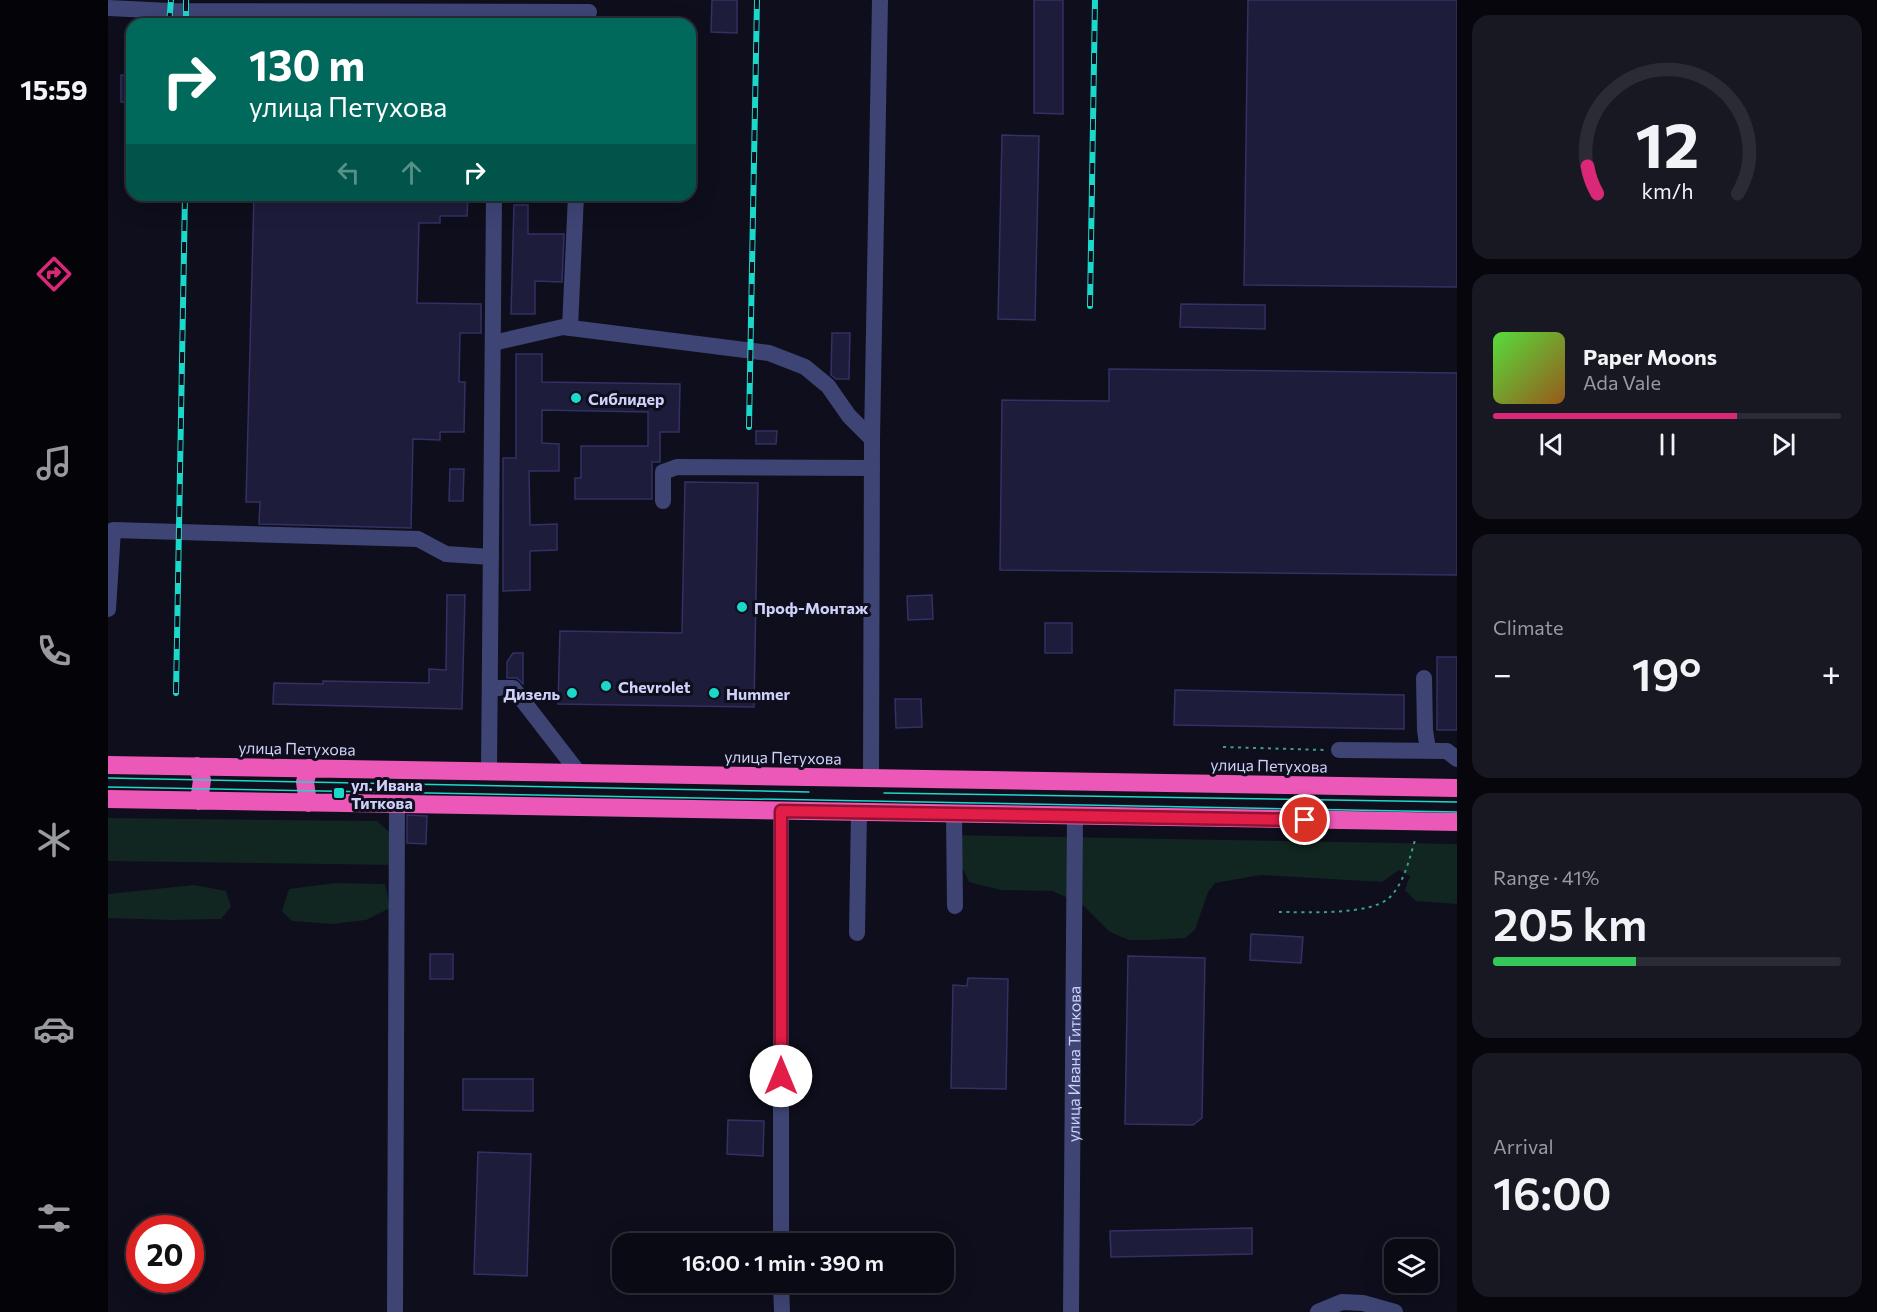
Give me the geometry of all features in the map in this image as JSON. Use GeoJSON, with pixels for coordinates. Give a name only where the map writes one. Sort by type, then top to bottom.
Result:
{"type":"FeatureCollection","features":[{"type":"Feature","properties":{"kind":"highway","name":"улица Петухова"},"geometry":{"type":"LineString","coordinates":[[108,765],[1457,788]]}},
{"type":"Feature","properties":{"kind":"highway"},"geometry":{"type":"LineString","coordinates":[[197,766],[202,780],[199,801]]}},
{"type":"Feature","properties":{"kind":"highway"},"geometry":{"type":"LineString","coordinates":[[308,802],[305,782],[309,768]]}},
{"type":"Feature","properties":{"kind":"highway"},"geometry":{"type":"LineString","coordinates":[[108,799],[1457,822]]}},
{"type":"Feature","properties":{"kind":"street"},"geometry":{"type":"LineString","coordinates":[[871,779],[872,439],[880,0]]}},
{"type":"Feature","properties":{"kind":"street"},"geometry":{"type":"LineString","coordinates":[[108,8],[178,11],[589,12]]}},
{"type":"Feature","properties":{"kind":"street"},"geometry":{"type":"LineString","coordinates":[[489,771],[494,201]]}},
{"type":"Feature","properties":{"kind":"street"},"geometry":{"type":"LineString","coordinates":[[570,328],[576,201]]}},
{"type":"Feature","properties":{"kind":"street"},"geometry":{"type":"LineString","coordinates":[[493,343],[563,327],[770,353],[805,368],[828,386],[849,416],[872,439]]}},
{"type":"Feature","properties":{"kind":"street"},"geometry":{"type":"LineString","coordinates":[[663,501],[663,472],[677,467],[872,468]]}},
{"type":"Feature","properties":{"kind":"street"},"geometry":{"type":"LineString","coordinates":[[108,609],[113,530],[418,539],[446,554],[491,556]]}},
{"type":"Feature","properties":{"kind":"street"},"geometry":{"type":"LineString","coordinates":[[1424,678],[1425,730],[1428,750]]}},
{"type":"Feature","properties":{"kind":"street"},"geometry":{"type":"LineString","coordinates":[[490,688],[513,688],[578,772]]}},
{"type":"Feature","properties":{"kind":"street"},"geometry":{"type":"LineString","coordinates":[[1339,750],[1447,751],[1457,759]]}},
{"type":"Feature","properties":{"kind":"street"},"geometry":{"type":"LineString","coordinates":[[395,1312],[398,804]]}},
{"type":"Feature","properties":{"kind":"street"},"geometry":{"type":"LineString","coordinates":[[781,811],[781,1233]]}},
{"type":"Feature","properties":{"kind":"street"},"geometry":{"type":"LineString","coordinates":[[857,933],[859,812]]}},
{"type":"Feature","properties":{"kind":"street"},"geometry":{"type":"LineString","coordinates":[[954,814],[955,906]]}},
{"type":"Feature","properties":{"kind":"street","name":"улица Ивана Титкова"},"geometry":{"type":"LineString","coordinates":[[1071,1312],[1075,816]]}},
{"type":"Feature","properties":{"kind":"street"},"geometry":{"type":"LineString","coordinates":[[782,1293],[782,1312]]}},
{"type":"Feature","properties":{"kind":"street"},"geometry":{"type":"LineString","coordinates":[[1318,1312],[1342,1302],[1363,1304],[1395,1312]]}},
{"type":"Feature","properties":{"kind":"path"},"geometry":{"type":"LineString","coordinates":[[1223,747],[1339,750]]}},
{"type":"Feature","properties":{"kind":"path"},"geometry":{"type":"LineString","coordinates":[[1279,912],[1362,910],[1390,898],[1403,876],[1421,822]]}},
{"type":"Feature","properties":{"kind":"green space"},"geometry":{"type":"Polygon","coordinates":[[[108,818],[377,821],[395,837],[395,865],[108,861],[108,818]]]}},
{"type":"Feature","properties":{"kind":"green space"},"geometry":{"type":"Polygon","coordinates":[[[947,835],[1457,844],[1457,904],[1416,901],[1405,890],[1410,876],[1399,870],[1382,882],[1261,875],[1215,883],[1208,892],[1195,930],[1185,938],[1129,940],[1110,932],[1082,904],[1052,891],[1001,890],[969,882],[947,835]]]}},
{"type":"Feature","properties":{"kind":"green space"},"geometry":{"type":"Polygon","coordinates":[[[335,883],[385,884],[390,908],[366,920],[332,924],[292,921],[282,911],[289,889],[335,883]]]}},
{"type":"Feature","properties":{"kind":"green space"},"geometry":{"type":"Polygon","coordinates":[[[194,885],[226,891],[231,907],[221,919],[108,918],[108,894],[194,885]]]}},
{"type":"Feature","properties":{"kind":"building"},"geometry":{"type":"Polygon","coordinates":[[[712,0],[737,0],[737,33],[711,32],[712,0]]]}},
{"type":"Feature","properties":{"kind":"building"},"geometry":{"type":"Polygon","coordinates":[[[1034,0],[1063,0],[1063,114],[1034,113],[1034,0]]]}},
{"type":"Feature","properties":{"kind":"building"},"geometry":{"type":"Polygon","coordinates":[[[1248,0],[1457,0],[1457,287],[1244,285],[1248,0]]]}},
{"type":"Feature","properties":{"kind":"building"},"geometry":{"type":"Polygon","coordinates":[[[121,75],[126,75],[126,102],[121,102],[121,75]]]}},
{"type":"Feature","properties":{"kind":"building"},"geometry":{"type":"Polygon","coordinates":[[[1002,135],[1039,136],[1035,320],[998,319],[1002,135]]]}},
{"type":"Feature","properties":{"kind":"building"},"geometry":{"type":"Polygon","coordinates":[[[254,201],[468,201],[467,216],[440,216],[440,223],[419,223],[417,303],[481,304],[481,333],[460,333],[459,382],[465,382],[464,432],[440,432],[440,440],[413,439],[411,528],[259,524],[260,502],[246,502],[254,201]]]}},
{"type":"Feature","properties":{"kind":"building"},"geometry":{"type":"Polygon","coordinates":[[[514,205],[528,205],[528,234],[564,234],[562,282],[535,281],[535,314],[511,314],[514,205]]]}},
{"type":"Feature","properties":{"kind":"building"},"geometry":{"type":"Polygon","coordinates":[[[1181,304],[1265,305],[1265,329],[1180,327],[1181,304]]]}},
{"type":"Feature","properties":{"kind":"building"},"geometry":{"type":"Polygon","coordinates":[[[832,333],[850,333],[849,379],[836,379],[831,375],[832,333]]]}},
{"type":"Feature","properties":{"kind":"building"},"geometry":{"type":"Polygon","coordinates":[[[516,354],[542,354],[542,382],[680,384],[679,432],[660,432],[660,462],[652,462],[652,499],[575,499],[575,478],[581,478],[581,446],[648,446],[648,412],[542,410],[542,443],[559,444],[559,471],[529,471],[530,525],[557,524],[557,550],[530,551],[530,590],[503,591],[503,458],[516,458],[516,354]]]}},
{"type":"Feature","properties":{"kind":"building"},"geometry":{"type":"Polygon","coordinates":[[[1109,369],[1457,373],[1457,575],[1000,570],[1002,400],[1109,401],[1109,369]]]}},
{"type":"Feature","properties":{"kind":"building"},"geometry":{"type":"Polygon","coordinates":[[[756,431],[777,431],[776,444],[756,444],[756,431]]]}},
{"type":"Feature","properties":{"kind":"building"},"geometry":{"type":"Polygon","coordinates":[[[450,469],[464,469],[463,501],[449,501],[450,469]]]}},
{"type":"Feature","properties":{"kind":"building"},"geometry":{"type":"Polygon","coordinates":[[[685,482],[758,483],[754,707],[558,704],[560,631],[682,633],[685,482]]]}},
{"type":"Feature","properties":{"kind":"building"},"geometry":{"type":"Polygon","coordinates":[[[447,595],[465,595],[462,709],[273,704],[274,683],[323,684],[323,681],[429,683],[429,669],[446,670],[447,595]]]}},
{"type":"Feature","properties":{"kind":"building"},"geometry":{"type":"Polygon","coordinates":[[[932,595],[933,619],[908,620],[907,596],[932,595]]]}},
{"type":"Feature","properties":{"kind":"building"},"geometry":{"type":"Polygon","coordinates":[[[1045,623],[1072,623],[1072,653],[1045,653],[1045,623]]]}},
{"type":"Feature","properties":{"kind":"building"},"geometry":{"type":"Polygon","coordinates":[[[513,653],[523,653],[523,684],[517,678],[507,678],[507,662],[513,653]]]}},
{"type":"Feature","properties":{"kind":"building"},"geometry":{"type":"Polygon","coordinates":[[[1437,657],[1457,657],[1457,730],[1437,730],[1437,657]]]}},
{"type":"Feature","properties":{"kind":"building"},"geometry":{"type":"Polygon","coordinates":[[[1175,690],[1404,695],[1404,729],[1174,725],[1175,690]]]}},
{"type":"Feature","properties":{"kind":"building"},"geometry":{"type":"Polygon","coordinates":[[[895,699],[921,699],[922,727],[896,728],[895,699]]]}},
{"type":"Feature","properties":{"kind":"building"},"geometry":{"type":"Polygon","coordinates":[[[407,815],[427,816],[426,844],[407,843],[407,815]]]}},
{"type":"Feature","properties":{"kind":"building"},"geometry":{"type":"Polygon","coordinates":[[[1251,934],[1303,937],[1301,963],[1250,960],[1251,934]]]}},
{"type":"Feature","properties":{"kind":"building"},"geometry":{"type":"Polygon","coordinates":[[[430,954],[453,954],[453,979],[430,979],[430,954]]]}},
{"type":"Feature","properties":{"kind":"building"},"geometry":{"type":"Polygon","coordinates":[[[1128,956],[1205,958],[1202,1118],[1193,1125],[1125,1124],[1128,956]]]}},
{"type":"Feature","properties":{"kind":"building"},"geometry":{"type":"Polygon","coordinates":[[[968,978],[1008,979],[1006,1089],[951,1088],[953,985],[967,986],[968,978]]]}},
{"type":"Feature","properties":{"kind":"building"},"geometry":{"type":"Polygon","coordinates":[[[463,1079],[533,1079],[533,1111],[463,1110],[463,1079]]]}},
{"type":"Feature","properties":{"kind":"building"},"geometry":{"type":"Polygon","coordinates":[[[728,1120],[764,1121],[763,1156],[727,1154],[728,1120]]]}},
{"type":"Feature","properties":{"kind":"building"},"geometry":{"type":"Polygon","coordinates":[[[478,1152],[531,1154],[527,1276],[474,1274],[478,1152]]]}},
{"type":"Feature","properties":{"kind":"building"},"geometry":{"type":"Polygon","coordinates":[[[1252,1228],[1252,1254],[1111,1257],[1110,1231],[1252,1228]]]}},
{"type":"Feature","properties":{"kind":"tram line"},"geometry":{"type":"LineString","coordinates":[[108,778],[809,792]]}},
{"type":"Feature","properties":{"kind":"tram line"},"geometry":{"type":"LineString","coordinates":[[108,787],[1457,812]]}},
{"type":"Feature","properties":{"kind":"tram line"},"geometry":{"type":"LineString","coordinates":[[884,793],[1457,802]]}},
{"type":"Feature","properties":{"kind":"railway"},"geometry":{"type":"LineString","coordinates":[[170,18],[171,0]]}},
{"type":"Feature","properties":{"kind":"railway"},"geometry":{"type":"LineString","coordinates":[[186,0],[186,18]]}},
{"type":"Feature","properties":{"kind":"railway"},"geometry":{"type":"LineString","coordinates":[[749,427],[757,0]]}},
{"type":"Feature","properties":{"kind":"railway"},"geometry":{"type":"LineString","coordinates":[[1090,306],[1095,0]]}},
{"type":"Feature","properties":{"kind":"railway"},"geometry":{"type":"LineString","coordinates":[[176,693],[185,201]]}},
{"type":"Feature","properties":{"kind":"place","name":"Сиблидер"},"geometry":{"type":"Point","coordinates":[576,398]}},
{"type":"Feature","properties":{"kind":"place","name":"Проф-Монтаж"},"geometry":{"type":"Point","coordinates":[742,607]}},
{"type":"Feature","properties":{"kind":"place","name":"Chevrolet"},"geometry":{"type":"Point","coordinates":[606,686]}},
{"type":"Feature","properties":{"kind":"place","name":"Дизель"},"geometry":{"type":"Point","coordinates":[572,693]}},
{"type":"Feature","properties":{"kind":"place","name":"Hummer"},"geometry":{"type":"Point","coordinates":[714,693]}},
{"type":"Feature","properties":{"kind":"place","name":"ул. Ивана Титкова"},"geometry":{"type":"Point","coordinates":[339,793]}},
{"type":"Feature","properties":{"kind":"route"},"geometry":{"type":"LineString","coordinates":[[781,1076],[781,811],[1305,820]]}}]}
